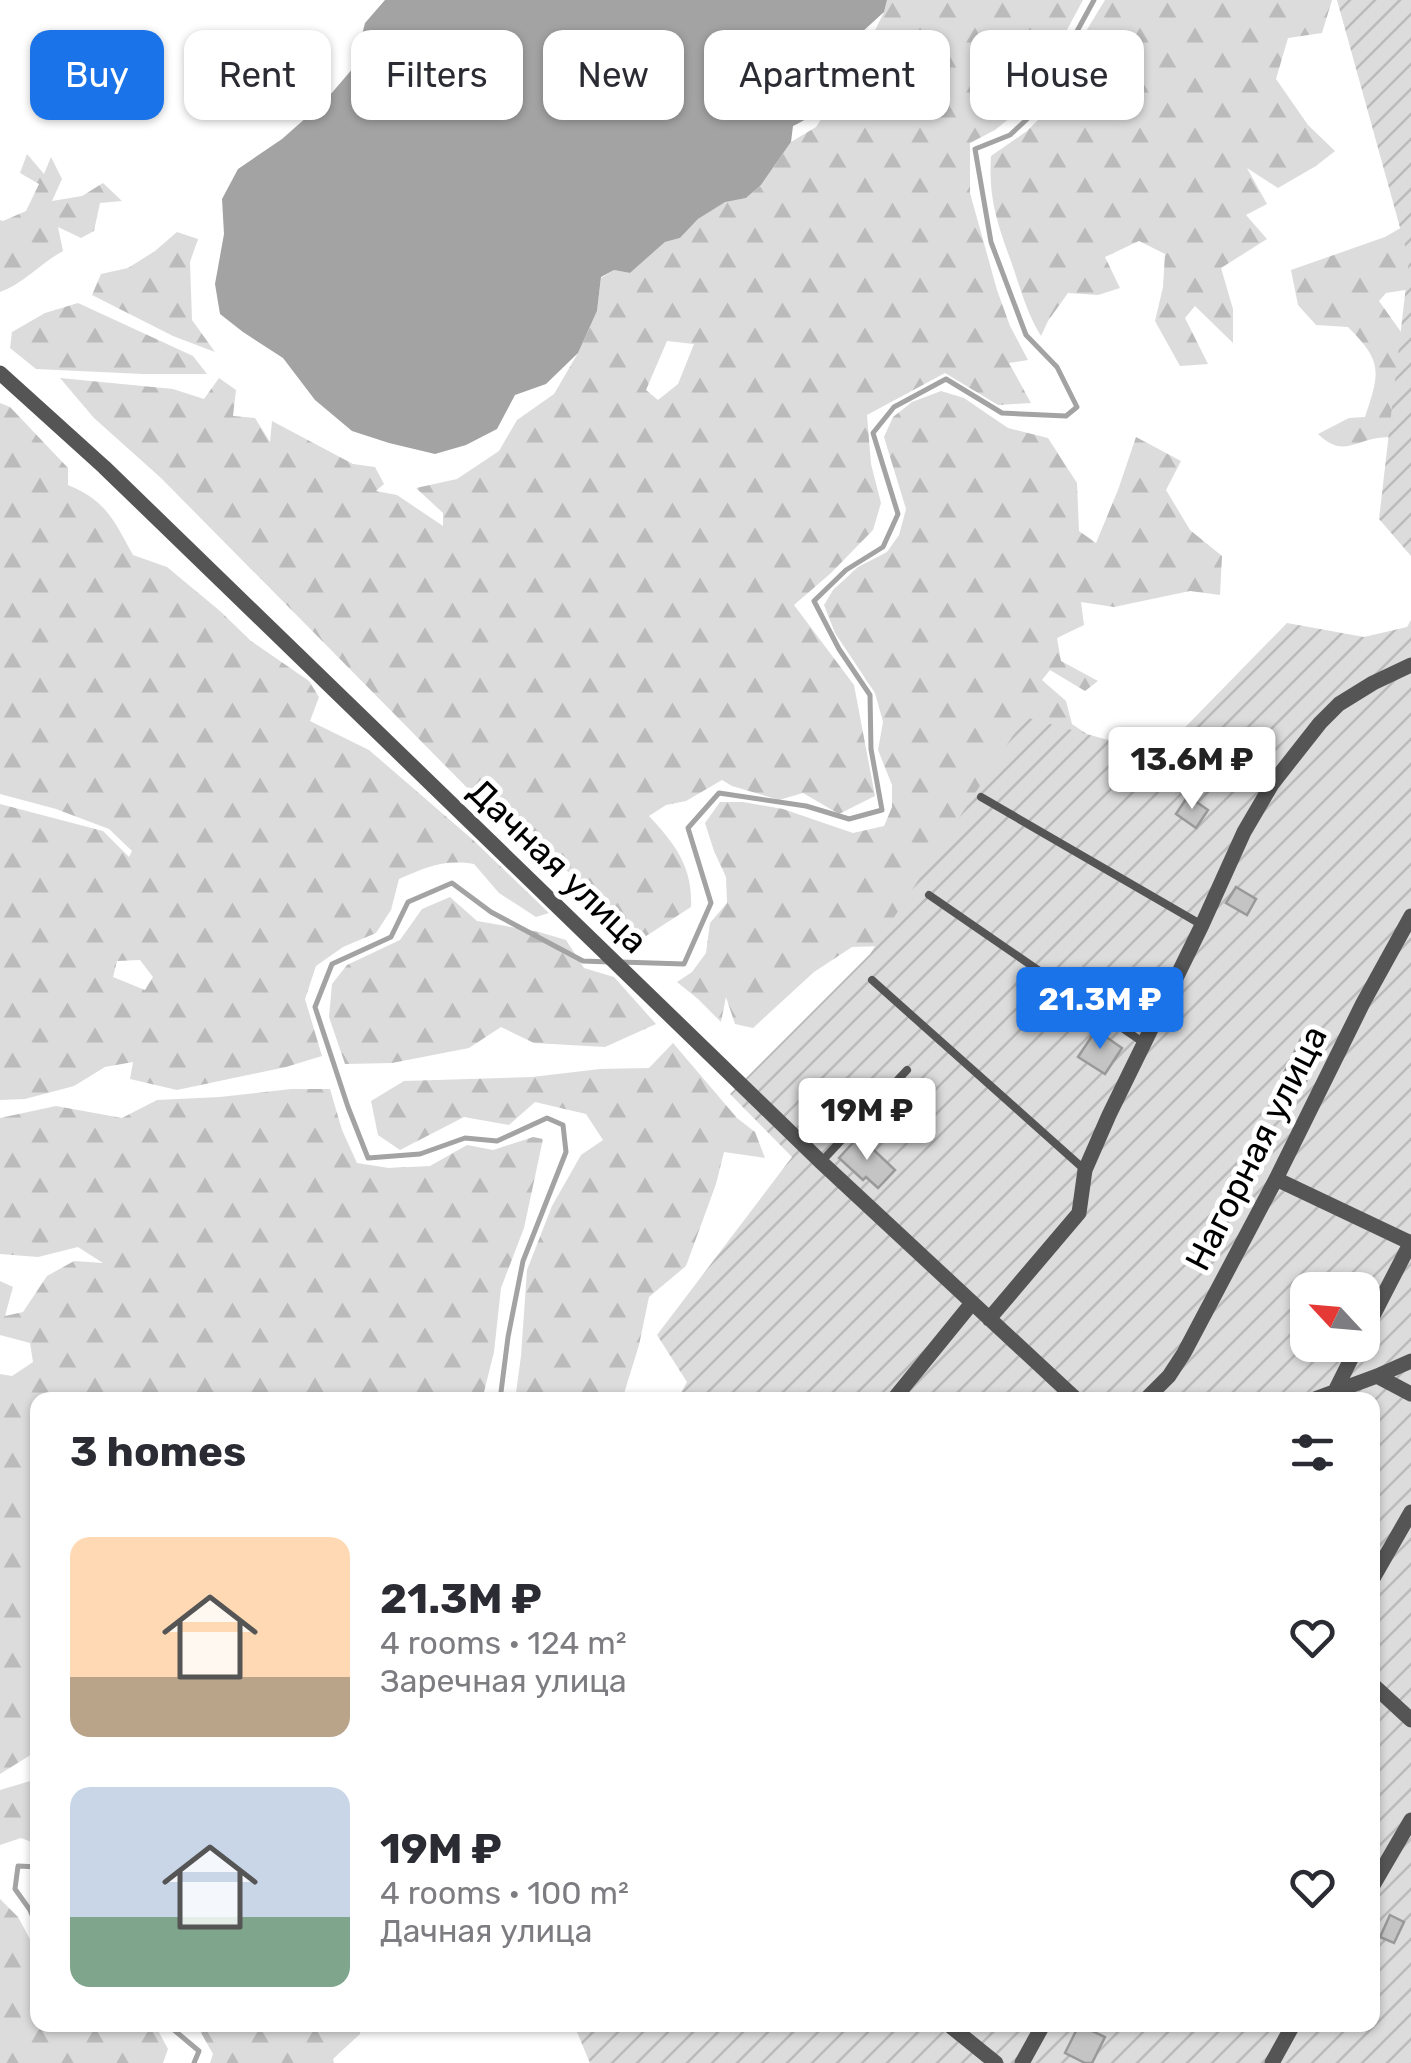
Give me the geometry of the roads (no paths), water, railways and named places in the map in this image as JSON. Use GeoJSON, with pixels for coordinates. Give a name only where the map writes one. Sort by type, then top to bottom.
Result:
{"type":"FeatureCollection","features":[{"type":"Feature","properties":{"kind":"street","name":"Дачная улица"},"geometry":{"type":"LineString","coordinates":[[0,373],[104,467],[821,1162],[1067,1392]]}},
{"type":"Feature","properties":{"kind":"street"},"geometry":{"type":"LineString","coordinates":[[989,1319],[1080,1212],[1085,1170],[1109,1114],[1244,832],[1290,759],[1339,704],[1411,666]]}},
{"type":"Feature","properties":{"kind":"street","name":"Нагорная улица"},"geometry":{"type":"LineString","coordinates":[[1153,1392],[1184,1353],[1411,916]]}},
{"type":"Feature","properties":{"kind":"street"},"geometry":{"type":"LineString","coordinates":[[1276,1179],[1411,1243],[1380,1302]]}},
{"type":"Feature","properties":{"kind":"street"},"geometry":{"type":"LineString","coordinates":[[900,1392],[972,1303]]}},
{"type":"Feature","properties":{"kind":"street"},"geometry":{"type":"LineString","coordinates":[[1337,1392],[1411,1360]]}},
{"type":"Feature","properties":{"kind":"street"},"geometry":{"type":"LineString","coordinates":[[1334,1392],[1350,1362]]}},
{"type":"Feature","properties":{"kind":"street"},"geometry":{"type":"LineString","coordinates":[[1377,1376],[1411,1394]]}},
{"type":"Feature","properties":{"kind":"street"},"geometry":{"type":"LineString","coordinates":[[1380,1566],[1411,1512]]}},
{"type":"Feature","properties":{"kind":"street"},"geometry":{"type":"LineString","coordinates":[[1380,1691],[1411,1720]]}},
{"type":"Feature","properties":{"kind":"street"},"geometry":{"type":"LineString","coordinates":[[1380,1873],[1411,1820]]}},
{"type":"Feature","properties":{"kind":"street"},"geometry":{"type":"LineString","coordinates":[[958,2032],[996,2063]]}},
{"type":"Feature","properties":{"kind":"street"},"geometry":{"type":"LineString","coordinates":[[1022,2063],[1040,2032]]}},
{"type":"Feature","properties":{"kind":"street"},"geometry":{"type":"LineString","coordinates":[[1272,2063],[1289,2032]]}},
{"type":"Feature","properties":{"kind":"lane"},"geometry":{"type":"LineString","coordinates":[[981,796],[1202,926]]}},
{"type":"Feature","properties":{"kind":"lane"},"geometry":{"type":"LineString","coordinates":[[928,896],[1144,1042]]}},
{"type":"Feature","properties":{"kind":"lane"},"geometry":{"type":"LineString","coordinates":[[872,980],[1085,1170]]}},
{"type":"Feature","properties":{"kind":"lane"},"geometry":{"type":"LineString","coordinates":[[821,1162],[907,1070]]}},
{"type":"Feature","properties":{"kind":"waterway"},"geometry":{"type":"LineString","coordinates":[[620,962],[684,964],[711,903],[688,828],[719,793],[806,806],[849,819],[882,810],[871,749],[870,695],[839,649],[814,601],[846,570],[883,547],[898,514],[873,433],[894,407],[946,379],[1002,413],[1066,416],[1077,407],[1057,367],[1026,335],[991,242],[975,149],[1010,135],[1040,107],[1094,0]]}},
{"type":"Feature","properties":{"kind":"waterway"},"geometry":{"type":"LineString","coordinates":[[501,1392],[523,1261],[566,1152],[563,1125],[547,1118],[497,1141],[465,1138],[420,1154],[368,1158],[315,1007],[332,964],[391,937],[408,902],[452,883],[491,912],[583,961],[609,962]]}},
{"type":"Feature","properties":{"kind":"waterway"},"geometry":{"type":"LineString","coordinates":[[30,1867],[18,1866],[15,1889],[30,1910]]}},
{"type":"Feature","properties":{"kind":"waterway"},"geometry":{"type":"LineString","coordinates":[[176,2032],[199,2051],[194,2063]]}}]}
